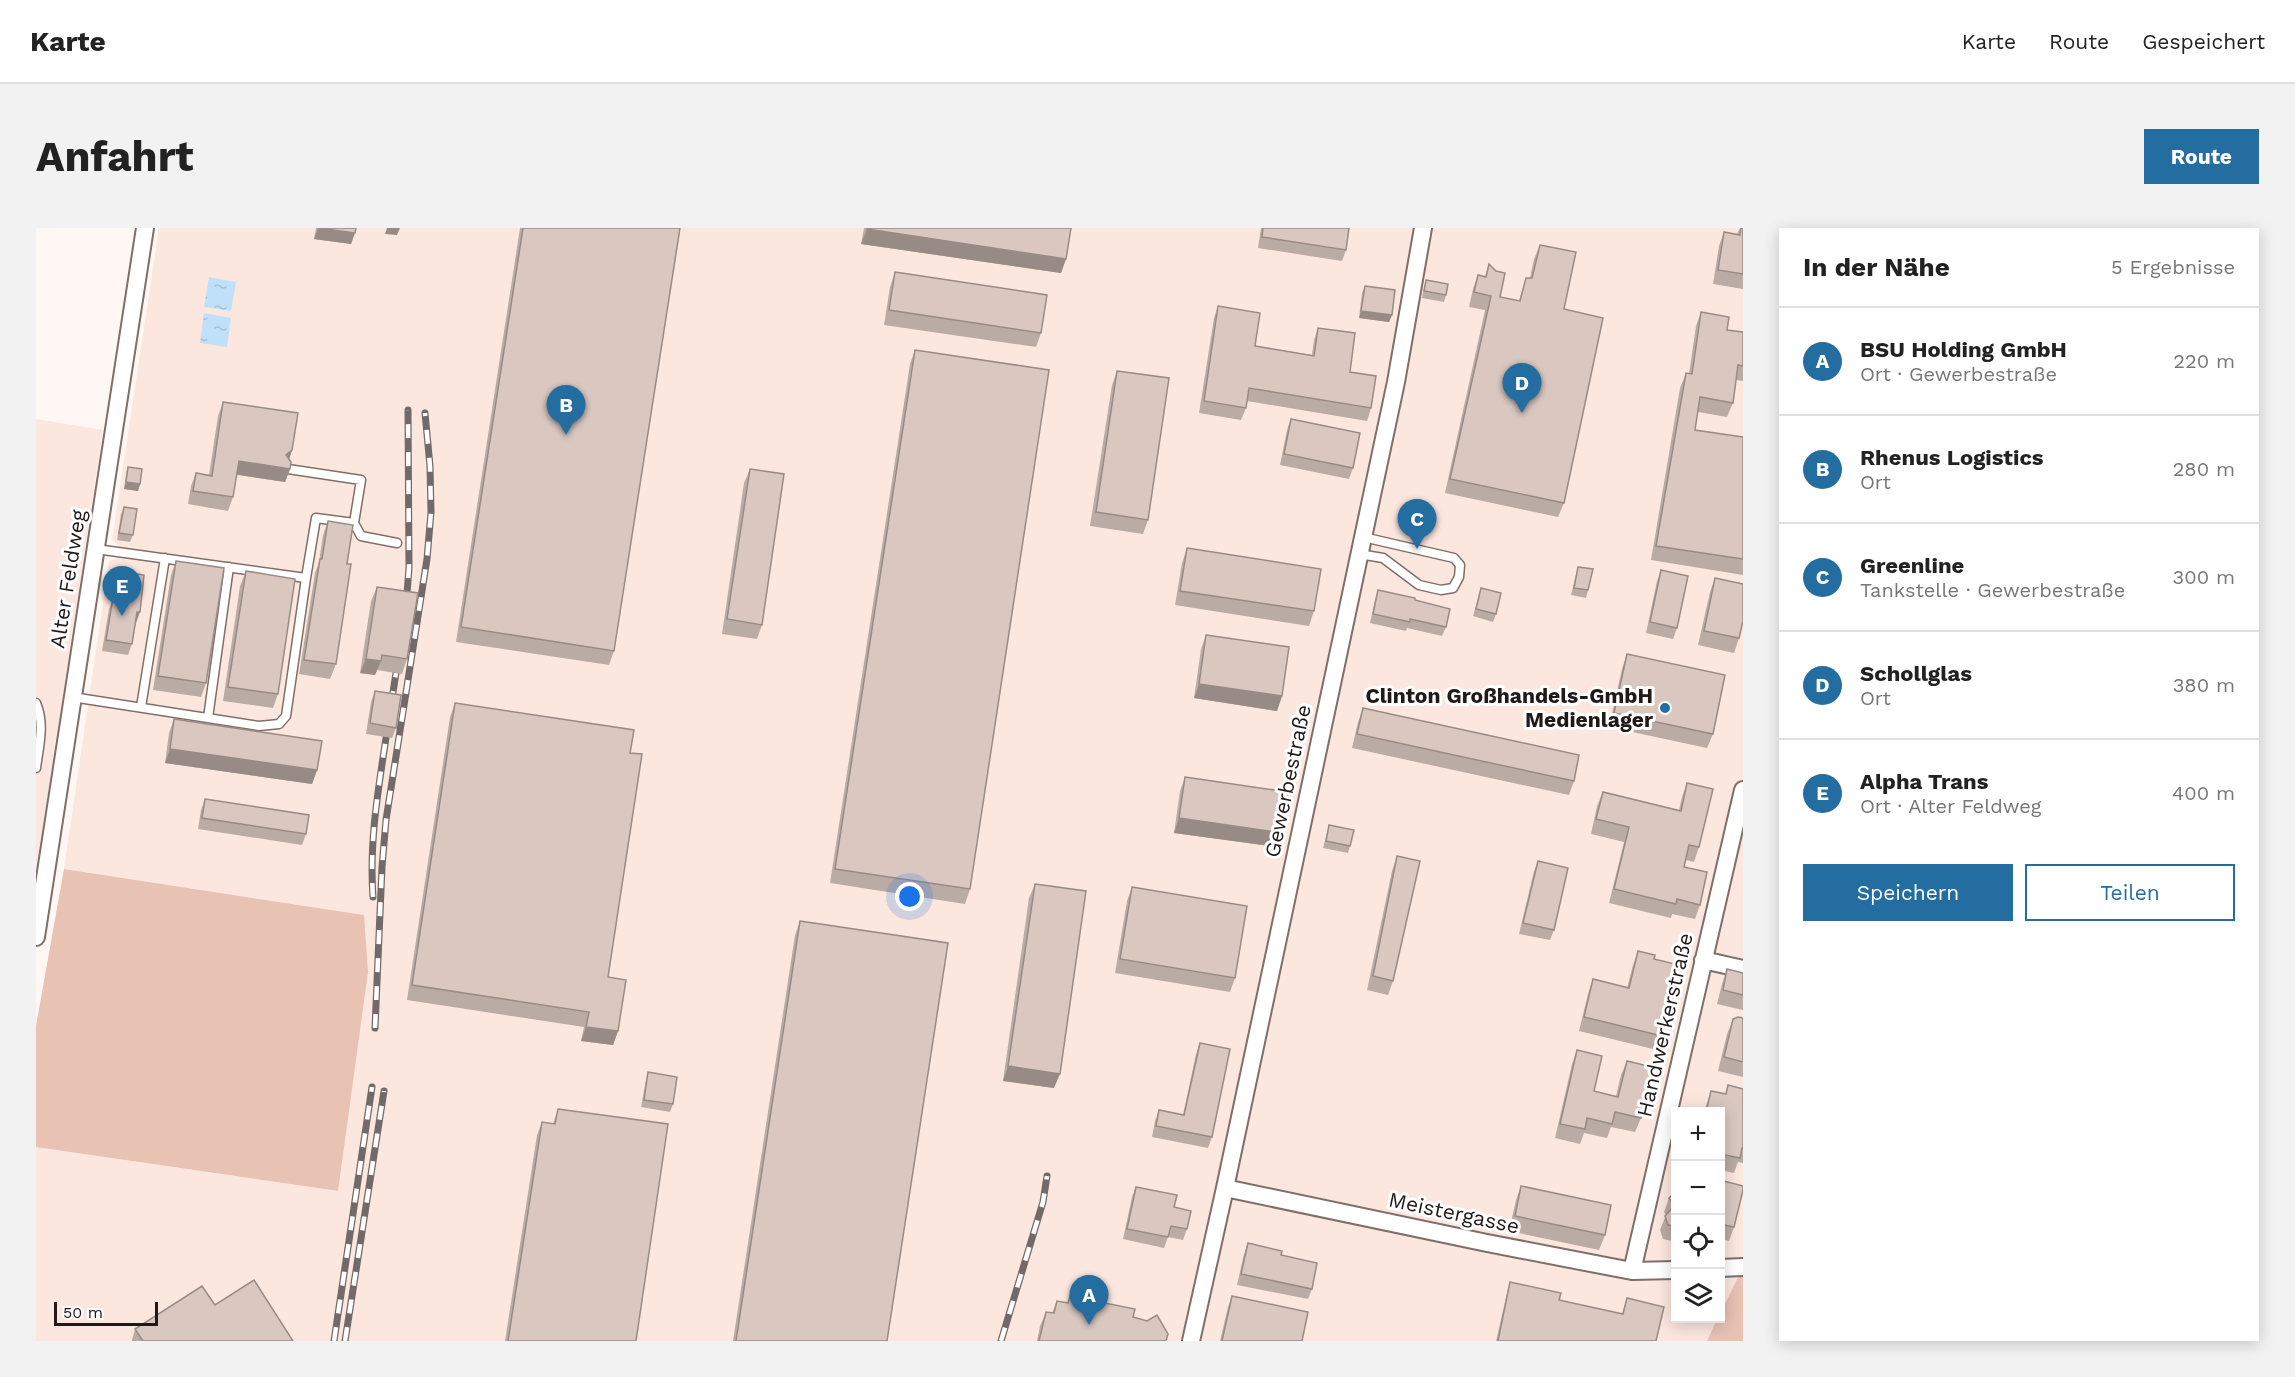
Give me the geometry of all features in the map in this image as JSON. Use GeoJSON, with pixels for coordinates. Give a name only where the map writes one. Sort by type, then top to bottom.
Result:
{"type":"FeatureCollection","features":[{"type":"Feature","properties":{"kind":"street","name":"Alter Feldweg"},"geometry":{"type":"LineString","coordinates":[[36,937],[145,228]]}},
{"type":"Feature","properties":{"kind":"street","name":"Gewerbestraße"},"geometry":{"type":"LineString","coordinates":[[1191,1341],[1396,382],[1423,228]]}},
{"type":"Feature","properties":{"kind":"street","name":"Handwerkerstraße"},"geometry":{"type":"LineString","coordinates":[[1632,1271],[1743,790]]}},
{"type":"Feature","properties":{"kind":"street"},"geometry":{"type":"LineString","coordinates":[[1703,960],[1743,969]]}},
{"type":"Feature","properties":{"kind":"street","name":"Meistergasse"},"geometry":{"type":"LineString","coordinates":[[1225,1188],[1632,1271],[1671,1270]]}},
{"type":"Feature","properties":{"kind":"street"},"geometry":{"type":"LineString","coordinates":[[1725,1268],[1743,1268]]}},
{"type":"Feature","properties":{"kind":"lane"},"geometry":{"type":"LineString","coordinates":[[288,469],[361,480],[354,523],[361,536],[397,543]]}},
{"type":"Feature","properties":{"kind":"lane"},"geometry":{"type":"LineString","coordinates":[[72,697],[259,726],[279,724],[286,716],[316,518],[354,523]]}},
{"type":"Feature","properties":{"kind":"lane"},"geometry":{"type":"LineString","coordinates":[[1359,554],[1383,558],[1419,585],[1441,590],[1453,588],[1459,577],[1460,565],[1454,558],[1363,537]]}},
{"type":"Feature","properties":{"kind":"lane"},"geometry":{"type":"LineString","coordinates":[[96,549],[306,578]]}},
{"type":"Feature","properties":{"kind":"lane"},"geometry":{"type":"LineString","coordinates":[[141,708],[165,558]]}},
{"type":"Feature","properties":{"kind":"lane"},"geometry":{"type":"LineString","coordinates":[[208,718],[229,567]]}},
{"type":"Feature","properties":{"kind":"lane"},"geometry":{"type":"LineString","coordinates":[[36,702],[42,730],[36,768]]}},
{"type":"Feature","properties":{"kind":"shaded area"},"geometry":{"type":"Polygon","coordinates":[[[159,228],[1743,228],[1743,1267],[1725,1304],[1725,1107],[1671,1107],[1671,1323],[1715,1323],[1707,1341],[36,1341],[36,1147],[338,1191],[364,915],[64,869],[109,561],[116,559],[118,545],[112,540],[159,228]]]}},
{"type":"Feature","properties":{"kind":"shaded area"},"geometry":{"type":"Polygon","coordinates":[[[36,419],[103,430],[36,873],[36,419]]]}},
{"type":"Feature","properties":{"kind":"shaded area"},"geometry":{"type":"Polygon","coordinates":[[[64,869],[364,915],[368,972],[338,1191],[36,1147],[36,1026],[64,869]]]}},
{"type":"Feature","properties":{"kind":"shaded area"},"geometry":{"type":"Polygon","coordinates":[[[1743,1267],[1743,1341],[1707,1341],[1715,1323],[1725,1323],[1725,1304],[1743,1267]]]}},
{"type":"Feature","properties":{"kind":"water"},"geometry":{"type":"Polygon","coordinates":[[[209,277],[236,282],[231,311],[204,307],[209,277]]]}},
{"type":"Feature","properties":{"kind":"water"},"geometry":{"type":"Polygon","coordinates":[[[204,313],[231,318],[227,347],[200,343],[204,313]]]}},
{"type":"Feature","properties":{"kind":"building"},"geometry":{"type":"Polygon","coordinates":[[[319,228],[356,228],[355,233],[319,228]]]}},
{"type":"Feature","properties":{"kind":"building"},"geometry":{"type":"Polygon","coordinates":[[[523,228],[680,228],[614,651],[461,627],[523,228]]]}},
{"type":"Feature","properties":{"kind":"building"},"geometry":{"type":"Polygon","coordinates":[[[867,228],[1071,228],[1066,259],[867,228]]]}},
{"type":"Feature","properties":{"kind":"building"},"geometry":{"type":"Polygon","coordinates":[[[1263,228],[1349,228],[1346,250],[1262,237],[1263,228]]]}},
{"type":"Feature","properties":{"kind":"building"},"geometry":{"type":"Polygon","coordinates":[[[1741,228],[1743,228],[1743,274],[1718,270],[1724,232],[1740,235],[1741,228]]]}},
{"type":"Feature","properties":{"kind":"building"},"geometry":{"type":"Polygon","coordinates":[[[1540,245],[1576,252],[1564,309],[1603,318],[1564,503],[1450,479],[1491,296],[1474,292],[1478,275],[1486,277],[1489,264],[1496,271],[1505,273],[1500,297],[1520,301],[1526,278],[1532,278],[1540,245]]]}},
{"type":"Feature","properties":{"kind":"building"},"geometry":{"type":"Polygon","coordinates":[[[895,272],[1047,295],[1041,333],[889,310],[895,272]]]}},
{"type":"Feature","properties":{"kind":"building"},"geometry":{"type":"Polygon","coordinates":[[[1426,280],[1448,284],[1446,295],[1424,291],[1426,280]]]}},
{"type":"Feature","properties":{"kind":"building"},"geometry":{"type":"Polygon","coordinates":[[[1365,286],[1395,290],[1392,315],[1361,311],[1365,286]]]}},
{"type":"Feature","properties":{"kind":"building"},"geometry":{"type":"Polygon","coordinates":[[[1218,306],[1260,313],[1255,346],[1314,356],[1318,328],[1355,333],[1350,372],[1376,376],[1371,408],[1249,388],[1246,408],[1204,401],[1218,306]]]}},
{"type":"Feature","properties":{"kind":"building"},"geometry":{"type":"Polygon","coordinates":[[[1701,312],[1729,317],[1727,330],[1743,332],[1743,366],[1738,365],[1733,403],[1700,397],[1695,430],[1743,437],[1743,559],[1656,546],[1686,373],[1692,374],[1701,312]]]}},
{"type":"Feature","properties":{"kind":"building"},"geometry":{"type":"Polygon","coordinates":[[[915,350],[1049,370],[970,889],[835,869],[915,350]]]}},
{"type":"Feature","properties":{"kind":"building"},"geometry":{"type":"Polygon","coordinates":[[[1117,371],[1169,378],[1148,520],[1096,512],[1117,371]]]}},
{"type":"Feature","properties":{"kind":"building"},"geometry":{"type":"Polygon","coordinates":[[[223,402],[298,413],[292,450],[286,455],[291,462],[290,469],[239,461],[233,497],[193,491],[196,473],[212,476],[223,402]]]}},
{"type":"Feature","properties":{"kind":"building"},"geometry":{"type":"Polygon","coordinates":[[[1291,419],[1360,433],[1353,468],[1284,454],[1291,419]]]}},
{"type":"Feature","properties":{"kind":"building"},"geometry":{"type":"Polygon","coordinates":[[[128,467],[142,469],[140,484],[126,482],[128,467]]]}},
{"type":"Feature","properties":{"kind":"building"},"geometry":{"type":"Polygon","coordinates":[[[750,469],[784,474],[762,625],[727,619],[750,469]]]}},
{"type":"Feature","properties":{"kind":"building"},"geometry":{"type":"Polygon","coordinates":[[[124,507],[137,509],[133,535],[119,533],[124,507]]]}},
{"type":"Feature","properties":{"kind":"building"},"geometry":{"type":"Polygon","coordinates":[[[328,521],[353,525],[347,564],[351,564],[336,664],[304,660],[328,521]]]}},
{"type":"Feature","properties":{"kind":"building"},"geometry":{"type":"Polygon","coordinates":[[[1187,548],[1321,569],[1314,611],[1180,591],[1187,548]]]}},
{"type":"Feature","properties":{"kind":"building"},"geometry":{"type":"Polygon","coordinates":[[[176,561],[224,568],[206,683],[158,676],[176,561]]]}},
{"type":"Feature","properties":{"kind":"building"},"geometry":{"type":"Polygon","coordinates":[[[1578,567],[1593,569],[1588,590],[1574,588],[1578,567]]]}},
{"type":"Feature","properties":{"kind":"building"},"geometry":{"type":"Polygon","coordinates":[[[1661,570],[1688,576],[1677,628],[1650,622],[1661,570]]]}},
{"type":"Feature","properties":{"kind":"building"},"geometry":{"type":"Polygon","coordinates":[[[120,571],[144,575],[140,612],[137,612],[132,644],[106,640],[120,571]]]}},
{"type":"Feature","properties":{"kind":"building"},"geometry":{"type":"Polygon","coordinates":[[[246,571],[295,579],[278,694],[228,687],[246,571]]]}},
{"type":"Feature","properties":{"kind":"building"},"geometry":{"type":"Polygon","coordinates":[[[1715,578],[1743,584],[1743,621],[1739,638],[1704,631],[1715,578]]]}},
{"type":"Feature","properties":{"kind":"building"},"geometry":{"type":"Polygon","coordinates":[[[377,587],[418,593],[407,659],[382,655],[381,661],[366,659],[377,587]]]}},
{"type":"Feature","properties":{"kind":"building"},"geometry":{"type":"Polygon","coordinates":[[[1481,588],[1501,593],[1496,614],[1476,609],[1481,588]]]}},
{"type":"Feature","properties":{"kind":"building"},"geometry":{"type":"Polygon","coordinates":[[[1378,590],[1450,609],[1446,627],[1373,614],[1378,590]]]}},
{"type":"Feature","properties":{"kind":"building"},"geometry":{"type":"Polygon","coordinates":[[[1206,635],[1289,647],[1282,696],[1199,684],[1206,635]]]}},
{"type":"Feature","properties":{"kind":"building","name":"Clinton Großhandels-GmbH Medienlager"},"geometry":{"type":"Polygon","coordinates":[[[1627,654],[1725,675],[1713,734],[1614,713],[1627,654]]]}},
{"type":"Feature","properties":{"kind":"building"},"geometry":{"type":"Polygon","coordinates":[[[375,691],[401,695],[396,728],[370,723],[375,691]]]}},
{"type":"Feature","properties":{"kind":"building"},"geometry":{"type":"Polygon","coordinates":[[[455,703],[634,730],[630,753],[642,754],[608,977],[626,980],[618,1031],[586,1027],[589,1012],[412,985],[455,703]]]}},
{"type":"Feature","properties":{"kind":"building"},"geometry":{"type":"Polygon","coordinates":[[[1363,708],[1579,755],[1574,781],[1357,734],[1363,708]]]}},
{"type":"Feature","properties":{"kind":"building"},"geometry":{"type":"Polygon","coordinates":[[[174,719],[322,741],[317,770],[170,749],[174,719]]]}},
{"type":"Feature","properties":{"kind":"building"},"geometry":{"type":"Polygon","coordinates":[[[1185,777],[1288,792],[1283,833],[1179,818],[1185,777]]]}},
{"type":"Feature","properties":{"kind":"building"},"geometry":{"type":"Polygon","coordinates":[[[1687,783],[1713,789],[1699,847],[1689,845],[1684,867],[1707,872],[1700,905],[1677,899],[1676,904],[1614,889],[1629,827],[1596,819],[1603,792],[1681,811],[1687,783]]]}},
{"type":"Feature","properties":{"kind":"building"},"geometry":{"type":"Polygon","coordinates":[[[205,799],[309,815],[306,834],[202,818],[205,799]]]}},
{"type":"Feature","properties":{"kind":"building"},"geometry":{"type":"Polygon","coordinates":[[[1329,825],[1354,830],[1350,846],[1326,841],[1329,825]]]}},
{"type":"Feature","properties":{"kind":"building"},"geometry":{"type":"Polygon","coordinates":[[[1397,856],[1420,861],[1393,981],[1373,976],[1397,856]]]}},
{"type":"Feature","properties":{"kind":"building"},"geometry":{"type":"Polygon","coordinates":[[[1538,861],[1568,868],[1554,930],[1523,923],[1538,861]]]}},
{"type":"Feature","properties":{"kind":"building"},"geometry":{"type":"Polygon","coordinates":[[[1035,884],[1086,891],[1060,1074],[1008,1066],[1035,884]]]}},
{"type":"Feature","properties":{"kind":"building"},"geometry":{"type":"Polygon","coordinates":[[[1132,887],[1247,906],[1235,978],[1120,959],[1132,887]]]}},
{"type":"Feature","properties":{"kind":"building"},"geometry":{"type":"Polygon","coordinates":[[[800,921],[948,943],[887,1341],[736,1341],[800,921]]]}},
{"type":"Feature","properties":{"kind":"building"},"geometry":{"type":"Polygon","coordinates":[[[1638,951],[1655,955],[1654,959],[1683,966],[1676,996],[1668,994],[1658,1035],[1584,1017],[1593,979],[1629,988],[1638,951]]]}},
{"type":"Feature","properties":{"kind":"building"},"geometry":{"type":"Polygon","coordinates":[[[1727,969],[1743,973],[1743,995],[1723,990],[1727,969]]]}},
{"type":"Feature","properties":{"kind":"building"},"geometry":{"type":"Polygon","coordinates":[[[1743,1018],[1743,1062],[1724,1057],[1733,1019],[1743,1018]]]}},
{"type":"Feature","properties":{"kind":"building"},"geometry":{"type":"Polygon","coordinates":[[[1200,1043],[1230,1049],[1212,1137],[1156,1126],[1159,1110],[1184,1115],[1200,1043]]]}},
{"type":"Feature","properties":{"kind":"building"},"geometry":{"type":"Polygon","coordinates":[[[1577,1050],[1602,1056],[1594,1091],[1618,1097],[1627,1061],[1652,1067],[1641,1118],[1615,1112],[1612,1124],[1587,1118],[1585,1129],[1560,1124],[1577,1050]]]}},
{"type":"Feature","properties":{"kind":"building"},"geometry":{"type":"Polygon","coordinates":[[[648,1072],[677,1077],[673,1104],[644,1100],[648,1072]]]}},
{"type":"Feature","properties":{"kind":"building"},"geometry":{"type":"Polygon","coordinates":[[[1728,1085],[1743,1089],[1743,1148],[1740,1158],[1725,1155],[1725,1107],[1707,1107],[1711,1091],[1726,1094],[1728,1085]]]}},
{"type":"Feature","properties":{"kind":"building"},"geometry":{"type":"Polygon","coordinates":[[[558,1109],[668,1124],[636,1341],[508,1341],[542,1122],[555,1124],[558,1109]]]}},
{"type":"Feature","properties":{"kind":"building"},"geometry":{"type":"Polygon","coordinates":[[[1725,1181],[1743,1186],[1734,1227],[1725,1225],[1725,1181]]]}},
{"type":"Feature","properties":{"kind":"building"},"geometry":{"type":"Polygon","coordinates":[[[1521,1186],[1611,1205],[1605,1235],[1515,1216],[1521,1186]]]}},
{"type":"Feature","properties":{"kind":"building"},"geometry":{"type":"Polygon","coordinates":[[[1136,1187],[1177,1195],[1174,1207],[1191,1211],[1187,1229],[1171,1226],[1168,1237],[1127,1229],[1136,1187]]]}},
{"type":"Feature","properties":{"kind":"building"},"geometry":{"type":"Polygon","coordinates":[[[1671,1209],[1671,1225],[1668,1225],[1665,1216],[1671,1209]]]}},
{"type":"Feature","properties":{"kind":"building"},"geometry":{"type":"Polygon","coordinates":[[[1248,1243],[1282,1251],[1281,1255],[1317,1263],[1312,1289],[1241,1274],[1248,1243]]]}},
{"type":"Feature","properties":{"kind":"building"},"geometry":{"type":"Polygon","coordinates":[[[254,1280],[293,1341],[143,1341],[135,1329],[202,1286],[215,1305],[254,1280]]]}},
{"type":"Feature","properties":{"kind":"building"},"geometry":{"type":"Polygon","coordinates":[[[1510,1282],[1561,1293],[1559,1300],[1623,1314],[1627,1298],[1664,1307],[1656,1341],[1498,1341],[1510,1282]]]}},
{"type":"Feature","properties":{"kind":"building"},"geometry":{"type":"Polygon","coordinates":[[[1070,1296],[1135,1309],[1133,1317],[1147,1321],[1157,1315],[1168,1334],[1166,1341],[1039,1341],[1046,1312],[1054,1313],[1057,1301],[1068,1303],[1070,1296]]]}},
{"type":"Feature","properties":{"kind":"building"},"geometry":{"type":"Polygon","coordinates":[[[1232,1296],[1308,1312],[1302,1341],[1222,1341],[1232,1296]]]}},
{"type":"Feature","properties":{"kind":"railway"},"geometry":{"type":"LineString","coordinates":[[406,606],[409,568],[408,410]]}},
{"type":"Feature","properties":{"kind":"railway"},"geometry":{"type":"LineString","coordinates":[[375,1028],[386,820],[427,559],[431,512],[425,413]]}},
{"type":"Feature","properties":{"kind":"railway"},"geometry":{"type":"LineString","coordinates":[[391,705],[396,673]]}},
{"type":"Feature","properties":{"kind":"railway"},"geometry":{"type":"LineString","coordinates":[[373,897],[373,837],[386,738]]}},
{"type":"Feature","properties":{"kind":"railway"},"geometry":{"type":"LineString","coordinates":[[334,1341],[372,1087]]}},
{"type":"Feature","properties":{"kind":"railway"},"geometry":{"type":"LineString","coordinates":[[345,1341],[384,1091]]}},
{"type":"Feature","properties":{"kind":"railway"},"geometry":{"type":"LineString","coordinates":[[1001,1341],[1043,1202],[1047,1176]]}},
{"type":"Feature","properties":{"kind":"place","name":"Schollglas"},"geometry":{"type":"Point","coordinates":[1522,413]}},
{"type":"Feature","properties":{"kind":"place","name":"Rhenus Logistics"},"geometry":{"type":"Point","coordinates":[566,435]}},
{"type":"Feature","properties":{"kind":"place","name":"Greenline"},"geometry":{"type":"Point","coordinates":[1417,549]}},
{"type":"Feature","properties":{"kind":"place","name":"Alpha Trans"},"geometry":{"type":"Point","coordinates":[122,616]}},
{"type":"Feature","properties":{"kind":"place","name":"Clinton Großhandels-GmbH Medienlager"},"geometry":{"type":"Point","coordinates":[1665,708]}},
{"type":"Feature","properties":{"kind":"place","name":"BSU Holding GmbH"},"geometry":{"type":"Point","coordinates":[1089,1325]}}]}
